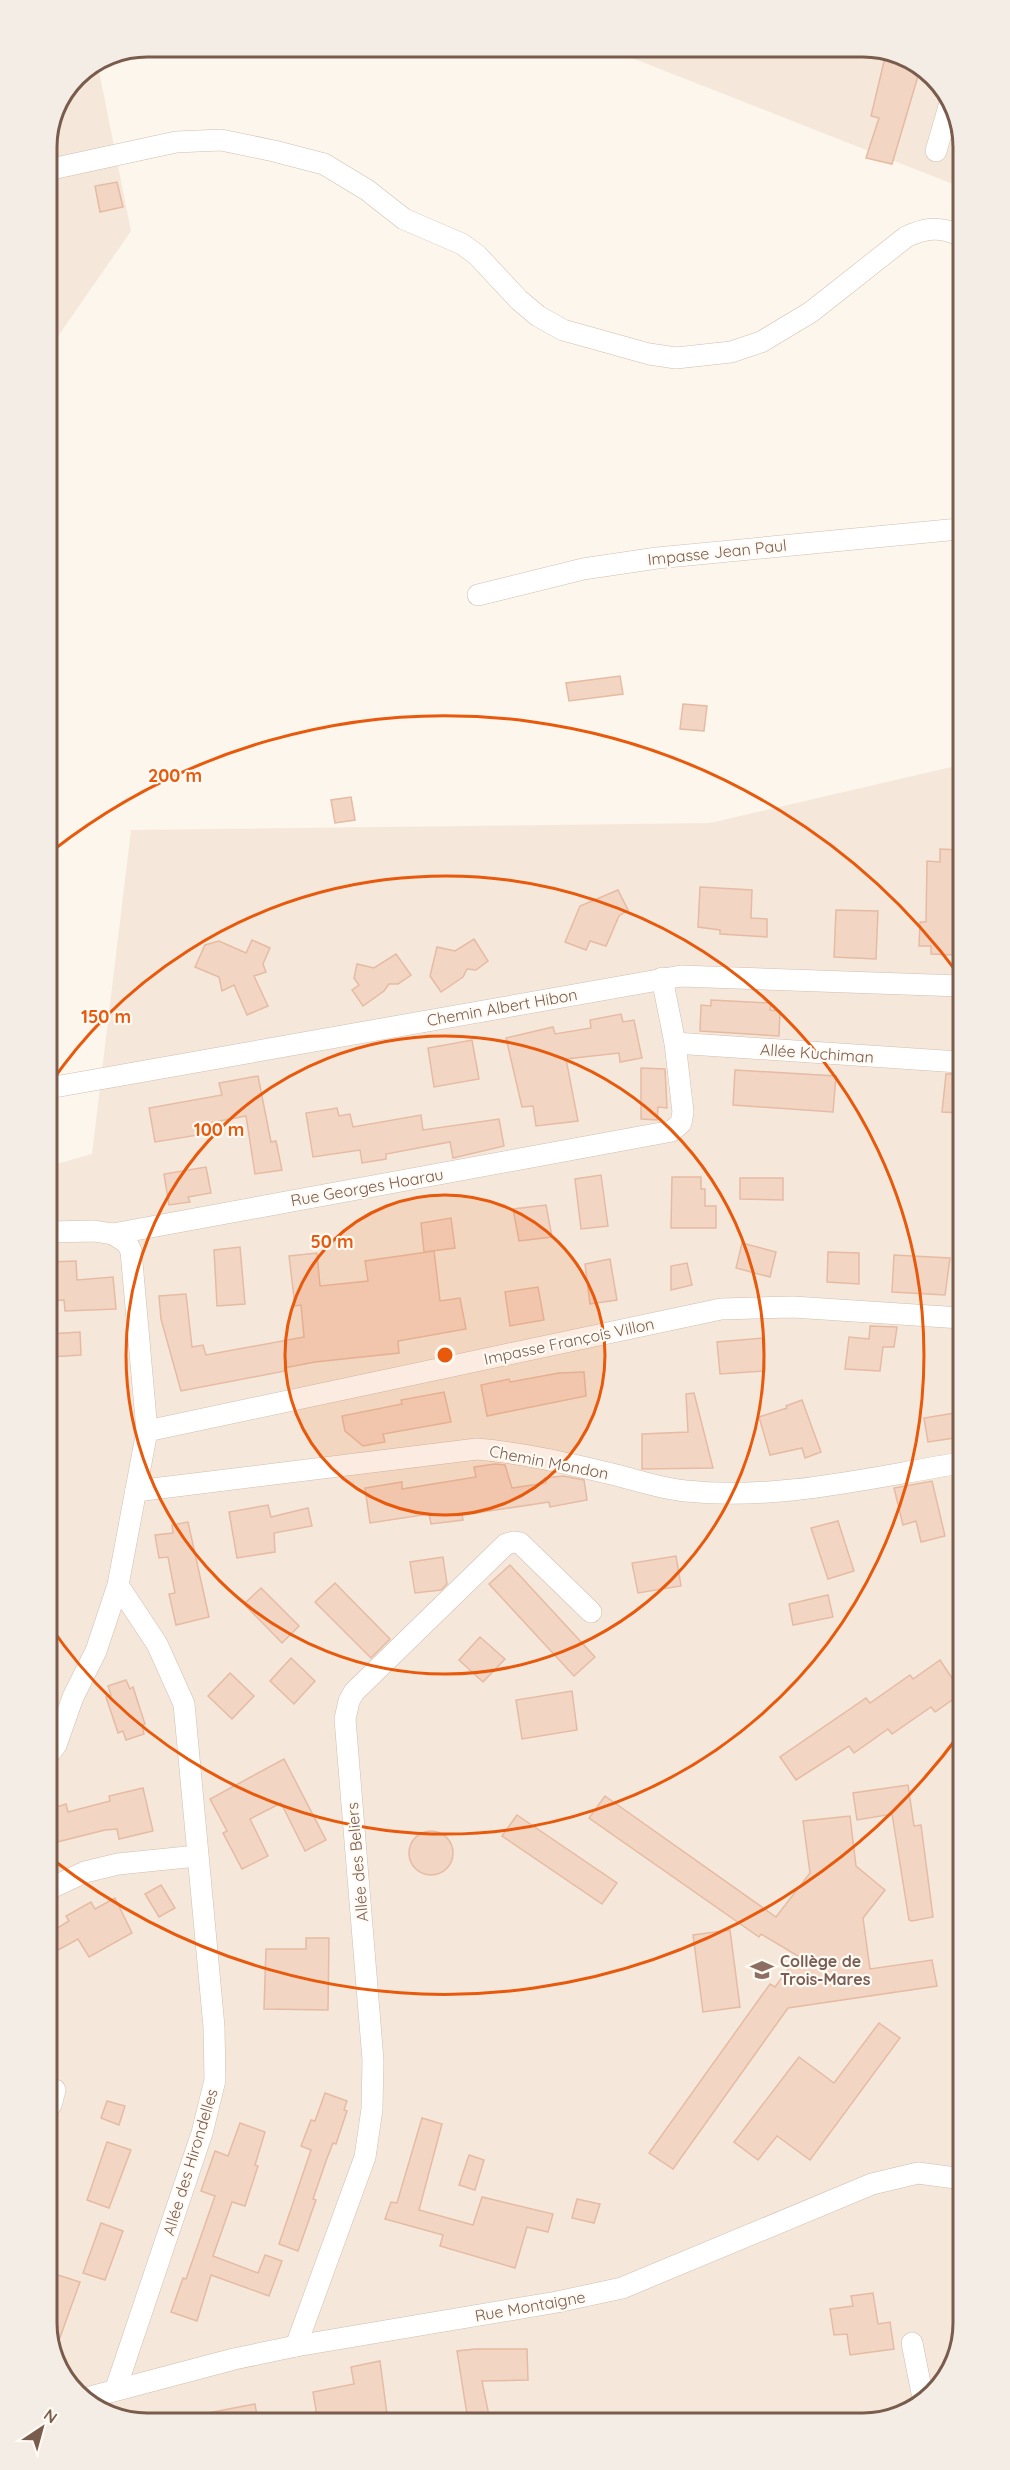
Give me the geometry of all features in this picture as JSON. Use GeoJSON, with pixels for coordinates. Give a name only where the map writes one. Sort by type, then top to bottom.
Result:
{"type":"FeatureCollection","features":[{"type":"Feature","properties":{"kind":"street"},"geometry":{"type":"LineString","coordinates":[[936,150],[947,115]]}},
{"type":"Feature","properties":{"kind":"street"},"geometry":{"type":"LineString","coordinates":[[57,168],[176,142],[221,140],[324,164],[367,190],[404,219],[462,244],[477,255],[519,300],[538,316],[563,330],[649,354],[676,358],[731,352],[761,342],[811,312],[906,237],[918,231],[933,229],[946,229],[953,232]]}},
{"type":"Feature","properties":{"kind":"street","name":"Impasse Jean Paul"},"geometry":{"type":"LineString","coordinates":[[478,595],[583,569],[657,558],[953,530]]}},
{"type":"Feature","properties":{"kind":"street","name":"Chemin Albert Hibon"},"geometry":{"type":"LineString","coordinates":[[57,1087],[662,978],[701,975],[953,986]]}},
{"type":"Feature","properties":{"kind":"street"},"geometry":{"type":"LineString","coordinates":[[662,978],[675,1043]]}},
{"type":"Feature","properties":{"kind":"street","name":"Allée Kuchiman"},"geometry":{"type":"LineString","coordinates":[[675,1043],[953,1062]]}},
{"type":"Feature","properties":{"kind":"street","name":"Rue Georges Hoarau"},"geometry":{"type":"LineString","coordinates":[[57,1232],[94,1231],[113,1234],[672,1131],[681,1123],[683,1112],[675,1043]]}},
{"type":"Feature","properties":{"kind":"street"},"geometry":{"type":"LineString","coordinates":[[57,1742],[74,1696],[96,1651],[117,1585],[147,1431],[131,1251],[127,1244],[113,1234]]}},
{"type":"Feature","properties":{"kind":"street","name":"Impasse François Villon"},"geometry":{"type":"LineString","coordinates":[[147,1431],[721,1309],[793,1307],[953,1317]]}},
{"type":"Feature","properties":{"kind":"street","name":"Chemin Mondon"},"geometry":{"type":"LineString","coordinates":[[136,1491],[477,1449],[564,1462],[684,1491],[729,1494],[772,1493],[953,1464]]}},
{"type":"Feature","properties":{"kind":"street","name":"Allée des Beliers"},"geometry":{"type":"LineString","coordinates":[[296,2346],[365,2157],[372,2109],[373,2060],[345,1719],[349,1701],[354,1692],[506,1544],[520,1543],[591,1612]]}},
{"type":"Feature","properties":{"kind":"street","name":"Allée des Hirondelles"},"geometry":{"type":"LineString","coordinates":[[116,2388],[202,2133],[215,2080],[214,2027],[184,1704],[158,1644],[117,1585]]}},
{"type":"Feature","properties":{"kind":"street"},"geometry":{"type":"LineString","coordinates":[[57,1885],[86,1872],[118,1864],[197,1856]]}},
{"type":"Feature","properties":{"kind":"street","name":"Rue Montaigne"},"geometry":{"type":"LineString","coordinates":[[94,2395],[116,2388],[296,2346],[557,2302],[622,2288],[872,2184],[918,2173],[953,2178]]}},
{"type":"Feature","properties":{"kind":"street"},"geometry":{"type":"LineString","coordinates":[[912,2343],[922,2391]]}},
{"type":"Feature","properties":{"kind":"shaded area"},"geometry":{"type":"Polygon","coordinates":[[[629,57],[869,57],[903,66],[931,88],[944,107],[952,135],[953,184],[629,57]]]}},
{"type":"Feature","properties":{"kind":"shaded area"},"geometry":{"type":"Polygon","coordinates":[[[99,71],[131,231],[57,338],[57,141],[60,123],[72,97],[83,83],[99,71]]]}},
{"type":"Feature","properties":{"kind":"shaded area"},"geometry":{"type":"Polygon","coordinates":[[[953,767],[953,2323],[946,2358],[927,2387],[903,2404],[881,2411],[863,2413],[141,2413],[107,2404],[83,2387],[72,2373],[62,2352],[57,2323],[57,1164],[92,1154],[131,830],[710,823],[953,767]]]}},
{"type":"Feature","properties":{"kind":"building"},"geometry":{"type":"Polygon","coordinates":[[[884,60],[903,66],[918,76],[892,164],[866,158],[879,118],[871,116],[884,60]]]}},
{"type":"Feature","properties":{"kind":"building"},"geometry":{"type":"Polygon","coordinates":[[[117,182],[123,207],[100,212],[95,186],[117,182]]]}},
{"type":"Feature","properties":{"kind":"building"},"geometry":{"type":"Polygon","coordinates":[[[620,676],[623,694],[569,701],[566,683],[620,676]]]}},
{"type":"Feature","properties":{"kind":"building"},"geometry":{"type":"Polygon","coordinates":[[[683,704],[707,706],[704,731],[680,729],[683,704]]]}},
{"type":"Feature","properties":{"kind":"building"},"geometry":{"type":"Polygon","coordinates":[[[351,797],[355,820],[335,823],[331,800],[351,797]]]}},
{"type":"Feature","properties":{"kind":"building"},"geometry":{"type":"Polygon","coordinates":[[[940,849],[953,850],[953,955],[931,954],[931,946],[919,946],[920,922],[926,922],[927,861],[940,862],[940,849]]]}},
{"type":"Feature","properties":{"kind":"building"},"geometry":{"type":"Polygon","coordinates":[[[700,887],[752,890],[751,918],[767,919],[767,937],[720,934],[720,930],[698,927],[700,887]]]}},
{"type":"Feature","properties":{"kind":"building"},"geometry":{"type":"Polygon","coordinates":[[[618,890],[628,910],[619,916],[606,946],[590,941],[586,950],[565,942],[580,906],[618,890]]]}},
{"type":"Feature","properties":{"kind":"building"},"geometry":{"type":"Polygon","coordinates":[[[836,910],[878,911],[876,959],[834,957],[836,910]]]}},
{"type":"Feature","properties":{"kind":"building"},"geometry":{"type":"Polygon","coordinates":[[[474,939],[488,961],[476,970],[467,969],[463,977],[441,992],[430,976],[437,947],[455,951],[474,939]]]}},
{"type":"Feature","properties":{"kind":"building"},"geometry":{"type":"Polygon","coordinates":[[[252,940],[270,948],[263,964],[266,972],[254,976],[268,1006],[247,1015],[234,985],[222,991],[219,977],[195,967],[205,945],[219,941],[246,953],[252,940]]]}},
{"type":"Feature","properties":{"kind":"building"},"geometry":{"type":"Polygon","coordinates":[[[396,954],[411,975],[398,984],[389,984],[384,991],[363,1006],[352,990],[359,985],[354,978],[357,964],[374,968],[396,954]]]}},
{"type":"Feature","properties":{"kind":"building"},"geometry":{"type":"Polygon","coordinates":[[[711,1000],[771,1003],[770,1010],[780,1011],[779,1036],[700,1031],[701,1005],[711,1006],[711,1000]]]}},
{"type":"Feature","properties":{"kind":"building"},"geometry":{"type":"Polygon","coordinates":[[[621,1014],[623,1022],[634,1020],[642,1058],[620,1062],[619,1053],[566,1059],[578,1121],[536,1126],[533,1106],[522,1107],[506,1038],[553,1027],[555,1034],[591,1028],[590,1020],[621,1014]]]}},
{"type":"Feature","properties":{"kind":"building"},"geometry":{"type":"Polygon","coordinates":[[[472,1040],[479,1079],[434,1087],[428,1048],[472,1040]]]}},
{"type":"Feature","properties":{"kind":"building"},"geometry":{"type":"Polygon","coordinates":[[[641,1068],[665,1069],[667,1108],[658,1107],[657,1120],[641,1119],[641,1068]]]}},
{"type":"Feature","properties":{"kind":"building"},"geometry":{"type":"Polygon","coordinates":[[[735,1070],[836,1076],[833,1112],[733,1105],[735,1070]]]}},
{"type":"Feature","properties":{"kind":"building"},"geometry":{"type":"Polygon","coordinates":[[[946,1074],[953,1074],[953,1113],[942,1112],[946,1074]]]}},
{"type":"Feature","properties":{"kind":"building"},"geometry":{"type":"Polygon","coordinates":[[[258,1076],[271,1142],[276,1141],[282,1170],[255,1174],[246,1116],[209,1123],[211,1133],[155,1142],[149,1108],[222,1095],[219,1083],[258,1076]]]}},
{"type":"Feature","properties":{"kind":"building"},"geometry":{"type":"Polygon","coordinates":[[[337,1108],[339,1116],[350,1114],[353,1127],[421,1115],[423,1130],[499,1119],[504,1146],[453,1158],[450,1142],[386,1154],[386,1159],[362,1163],[360,1150],[313,1157],[306,1113],[337,1108]]]}},
{"type":"Feature","properties":{"kind":"building"},"geometry":{"type":"Polygon","coordinates":[[[206,1167],[211,1193],[188,1197],[190,1202],[169,1205],[164,1174],[206,1167]]]}},
{"type":"Feature","properties":{"kind":"building"},"geometry":{"type":"Polygon","coordinates":[[[601,1175],[608,1226],[581,1229],[575,1179],[601,1175]]]}},
{"type":"Feature","properties":{"kind":"building"},"geometry":{"type":"Polygon","coordinates":[[[672,1177],[701,1177],[701,1189],[705,1189],[705,1206],[716,1206],[716,1228],[671,1228],[672,1177]]]}},
{"type":"Feature","properties":{"kind":"building"},"geometry":{"type":"Polygon","coordinates":[[[740,1178],[783,1178],[783,1200],[740,1199],[740,1178]]]}},
{"type":"Feature","properties":{"kind":"building"},"geometry":{"type":"Polygon","coordinates":[[[546,1205],[552,1237],[519,1241],[513,1209],[546,1205]]]}},
{"type":"Feature","properties":{"kind":"building"},"geometry":{"type":"Polygon","coordinates":[[[451,1218],[455,1248],[424,1252],[421,1223],[451,1218]]]}},
{"type":"Feature","properties":{"kind":"building"},"geometry":{"type":"Polygon","coordinates":[[[742,1243],[776,1252],[770,1277],[736,1268],[742,1243]]]}},
{"type":"Feature","properties":{"kind":"building"},"geometry":{"type":"Polygon","coordinates":[[[240,1247],[245,1304],[217,1306],[214,1250],[240,1247]]]}},
{"type":"Feature","properties":{"kind":"building"},"geometry":{"type":"Polygon","coordinates":[[[434,1251],[440,1301],[460,1298],[466,1329],[398,1341],[399,1353],[315,1362],[284,1368],[285,1371],[181,1391],[161,1319],[159,1296],[186,1294],[192,1347],[203,1345],[206,1355],[304,1337],[301,1305],[295,1306],[289,1256],[317,1253],[320,1286],[368,1281],[365,1261],[434,1251]]]}},
{"type":"Feature","properties":{"kind":"building"},"geometry":{"type":"Polygon","coordinates":[[[828,1252],[859,1253],[859,1284],[827,1282],[828,1252]]]}},
{"type":"Feature","properties":{"kind":"building"},"geometry":{"type":"Polygon","coordinates":[[[894,1255],[950,1258],[945,1295],[892,1292],[894,1255]]]}},
{"type":"Feature","properties":{"kind":"building"},"geometry":{"type":"Polygon","coordinates":[[[610,1259],[617,1300],[590,1304],[585,1264],[610,1259]]]}},
{"type":"Feature","properties":{"kind":"building"},"geometry":{"type":"Polygon","coordinates":[[[76,1261],[77,1280],[113,1277],[116,1309],[65,1311],[64,1300],[57,1300],[57,1262],[76,1261]]]}},
{"type":"Feature","properties":{"kind":"building"},"geometry":{"type":"Polygon","coordinates":[[[687,1263],[692,1285],[671,1290],[671,1266],[687,1263]]]}},
{"type":"Feature","properties":{"kind":"building"},"geometry":{"type":"Polygon","coordinates":[[[538,1287],[544,1320],[510,1326],[505,1292],[538,1287]]]}},
{"type":"Feature","properties":{"kind":"building"},"geometry":{"type":"Polygon","coordinates":[[[870,1326],[897,1327],[894,1347],[883,1347],[880,1371],[845,1369],[849,1337],[869,1339],[870,1326]]]}},
{"type":"Feature","properties":{"kind":"building"},"geometry":{"type":"Polygon","coordinates":[[[80,1332],[81,1355],[57,1356],[57,1333],[80,1332]]]}},
{"type":"Feature","properties":{"kind":"building"},"geometry":{"type":"Polygon","coordinates":[[[763,1338],[765,1371],[720,1374],[717,1342],[763,1338]]]}},
{"type":"Feature","properties":{"kind":"building"},"geometry":{"type":"Polygon","coordinates":[[[584,1372],[586,1396],[487,1416],[481,1385],[509,1379],[510,1382],[559,1373],[584,1372]]]}},
{"type":"Feature","properties":{"kind":"building"},"geometry":{"type":"Polygon","coordinates":[[[444,1392],[451,1422],[383,1434],[385,1442],[363,1446],[345,1431],[342,1416],[402,1404],[401,1400],[444,1392]]]}},
{"type":"Feature","properties":{"kind":"building"},"geometry":{"type":"Polygon","coordinates":[[[694,1393],[713,1468],[642,1469],[642,1434],[688,1432],[686,1394],[694,1393]]]}},
{"type":"Feature","properties":{"kind":"building"},"geometry":{"type":"Polygon","coordinates":[[[802,1400],[821,1452],[805,1458],[802,1448],[770,1455],[759,1417],[787,1408],[786,1406],[802,1400]]]}},
{"type":"Feature","properties":{"kind":"building"},"geometry":{"type":"Polygon","coordinates":[[[953,1413],[953,1438],[928,1442],[924,1418],[953,1413]]]}},
{"type":"Feature","properties":{"kind":"building"},"geometry":{"type":"Polygon","coordinates":[[[505,1465],[512,1488],[546,1483],[545,1478],[563,1476],[584,1480],[587,1500],[550,1507],[549,1502],[462,1515],[463,1520],[431,1524],[429,1514],[370,1523],[365,1488],[402,1482],[402,1489],[476,1477],[474,1467],[505,1465]]]}},
{"type":"Feature","properties":{"kind":"building"},"geometry":{"type":"Polygon","coordinates":[[[932,1481],[945,1536],[921,1542],[916,1521],[903,1525],[894,1488],[932,1481]]]}},
{"type":"Feature","properties":{"kind":"building"},"geometry":{"type":"Polygon","coordinates":[[[268,1505],[271,1517],[308,1508],[312,1526],[274,1533],[275,1552],[237,1558],[229,1512],[268,1505]]]}},
{"type":"Feature","properties":{"kind":"building"},"geometry":{"type":"Polygon","coordinates":[[[838,1521],[854,1571],[828,1579],[811,1528],[838,1521]]]}},
{"type":"Feature","properties":{"kind":"building"},"geometry":{"type":"Polygon","coordinates":[[[188,1522],[209,1617],[176,1625],[169,1594],[175,1593],[168,1557],[159,1558],[155,1535],[173,1533],[172,1525],[188,1522]]]}},
{"type":"Feature","properties":{"kind":"building"},"geometry":{"type":"Polygon","coordinates":[[[676,1556],[681,1586],[638,1593],[632,1563],[676,1556]]]}},
{"type":"Feature","properties":{"kind":"building"},"geometry":{"type":"Polygon","coordinates":[[[443,1557],[447,1584],[441,1590],[415,1593],[410,1562],[443,1557]]]}},
{"type":"Feature","properties":{"kind":"building"},"geometry":{"type":"Polygon","coordinates":[[[510,1565],[595,1657],[574,1676],[489,1584],[510,1565]]]}},
{"type":"Feature","properties":{"kind":"building"},"geometry":{"type":"Polygon","coordinates":[[[335,1583],[390,1639],[371,1658],[315,1602],[335,1583]]]}},
{"type":"Feature","properties":{"kind":"building"},"geometry":{"type":"Polygon","coordinates":[[[261,1588],[299,1626],[282,1643],[244,1604],[261,1588]]]}},
{"type":"Feature","properties":{"kind":"building"},"geometry":{"type":"Polygon","coordinates":[[[828,1595],[833,1617],[793,1625],[789,1604],[828,1595]]]}},
{"type":"Feature","properties":{"kind":"building"},"geometry":{"type":"Polygon","coordinates":[[[480,1637],[505,1659],[483,1682],[459,1660],[480,1637]]]}},
{"type":"Feature","properties":{"kind":"building"},"geometry":{"type":"Polygon","coordinates":[[[291,1658],[315,1681],[294,1704],[270,1681],[291,1658]]]}},
{"type":"Feature","properties":{"kind":"building"},"geometry":{"type":"Polygon","coordinates":[[[940,1660],[953,1680],[953,1699],[935,1712],[931,1707],[892,1734],[888,1729],[854,1753],[849,1746],[796,1780],[780,1757],[866,1698],[870,1703],[910,1675],[913,1679],[940,1660]]]}},
{"type":"Feature","properties":{"kind":"building"},"geometry":{"type":"Polygon","coordinates":[[[230,1673],[254,1696],[232,1719],[208,1696],[230,1673]]]}},
{"type":"Feature","properties":{"kind":"building"},"geometry":{"type":"Polygon","coordinates":[[[126,1680],[130,1689],[133,1687],[145,1724],[142,1725],[144,1734],[126,1740],[123,1731],[118,1733],[106,1697],[111,1695],[108,1686],[126,1680]]]}},
{"type":"Feature","properties":{"kind":"building"},"geometry":{"type":"Polygon","coordinates":[[[572,1691],[577,1730],[522,1739],[516,1700],[572,1691]]]}},
{"type":"Feature","properties":{"kind":"building"},"geometry":{"type":"Polygon","coordinates":[[[284,1759],[326,1840],[305,1851],[281,1803],[250,1819],[268,1856],[242,1869],[223,1833],[227,1831],[210,1799],[284,1759]]]}},
{"type":"Feature","properties":{"kind":"building"},"geometry":{"type":"Polygon","coordinates":[[[908,1785],[914,1826],[921,1825],[933,1917],[912,1921],[909,1920],[892,1814],[857,1820],[853,1793],[908,1785]]]}},
{"type":"Feature","properties":{"kind":"building"},"geometry":{"type":"Polygon","coordinates":[[[143,1788],[153,1831],[119,1839],[117,1829],[105,1830],[57,1842],[57,1807],[66,1804],[68,1812],[110,1801],[109,1796],[143,1788]]]}},
{"type":"Feature","properties":{"kind":"building"},"geometry":{"type":"Polygon","coordinates":[[[605,1796],[776,1917],[810,1873],[803,1821],[850,1816],[856,1866],[885,1890],[863,1918],[870,1969],[932,1960],[937,1986],[788,2008],[673,2169],[649,2153],[770,1984],[775,1987],[798,1956],[761,1934],[759,1937],[589,1818],[605,1796]]]}},
{"type":"Feature","properties":{"kind":"building"},"geometry":{"type":"Polygon","coordinates":[[[517,1815],[617,1883],[602,1904],[502,1836],[517,1815]]]}},
{"type":"Feature","properties":{"kind":"building"},"geometry":{"type":"Polygon","coordinates":[[[431,1831],[440,1832],[447,1837],[452,1844],[452,1862],[447,1869],[440,1874],[431,1875],[422,1874],[415,1869],[410,1862],[409,1853],[410,1844],[415,1837],[422,1832],[431,1831]]]}},
{"type":"Feature","properties":{"kind":"building"},"geometry":{"type":"Polygon","coordinates":[[[161,1885],[175,1908],[159,1917],[145,1894],[161,1885]]]}},
{"type":"Feature","properties":{"kind":"building"},"geometry":{"type":"Polygon","coordinates":[[[115,1898],[132,1933],[89,1957],[78,1939],[57,1951],[57,1928],[69,1921],[66,1916],[91,1902],[95,1909],[115,1898]]]}},
{"type":"Feature","properties":{"kind":"building"},"geometry":{"type":"Polygon","coordinates":[[[730,1930],[740,2007],[703,2012],[693,1935],[730,1930]]]}},
{"type":"Feature","properties":{"kind":"building"},"geometry":{"type":"Polygon","coordinates":[[[306,1938],[329,1938],[328,2010],[264,2009],[266,1949],[306,1949],[306,1938]]]}},
{"type":"Feature","properties":{"kind":"building"},"geometry":{"type":"Polygon","coordinates":[[[879,2023],[900,2038],[810,2160],[777,2136],[758,2160],[734,2142],[799,2057],[834,2083],[879,2023]]]}},
{"type":"Feature","properties":{"kind":"building"},"geometry":{"type":"Polygon","coordinates":[[[325,2093],[347,2101],[344,2110],[347,2111],[336,2144],[333,2143],[326,2161],[313,2199],[316,2200],[298,2251],[279,2244],[311,2150],[301,2146],[311,2120],[315,2121],[325,2093]]]}},
{"type":"Feature","properties":{"kind":"building"},"geometry":{"type":"Polygon","coordinates":[[[107,2101],[125,2106],[119,2125],[101,2118],[107,2101]]]}},
{"type":"Feature","properties":{"kind":"building"},"geometry":{"type":"Polygon","coordinates":[[[422,2118],[442,2124],[419,2210],[473,2225],[482,2197],[553,2214],[548,2232],[527,2227],[515,2268],[440,2246],[443,2235],[385,2219],[391,2202],[397,2203],[422,2118]]]}},
{"type":"Feature","properties":{"kind":"building"},"geometry":{"type":"Polygon","coordinates":[[[240,2123],[265,2132],[255,2165],[258,2166],[245,2206],[232,2202],[213,2256],[258,2273],[265,2255],[282,2261],[269,2296],[211,2275],[197,2321],[171,2312],[183,2278],[186,2279],[215,2196],[201,2191],[215,2151],[228,2156],[240,2123]]]}},
{"type":"Feature","properties":{"kind":"building"},"geometry":{"type":"Polygon","coordinates":[[[107,2142],[131,2150],[109,2208],[87,2200],[107,2142]]]}},
{"type":"Feature","properties":{"kind":"building"},"geometry":{"type":"Polygon","coordinates":[[[469,2155],[484,2160],[475,2190],[459,2185],[469,2155]]]}},
{"type":"Feature","properties":{"kind":"building"},"geometry":{"type":"Polygon","coordinates":[[[577,2199],[600,2204],[594,2223],[572,2218],[577,2199]]]}},
{"type":"Feature","properties":{"kind":"building"},"geometry":{"type":"Polygon","coordinates":[[[101,2223],[123,2231],[105,2280],[83,2273],[101,2223]]]}},
{"type":"Feature","properties":{"kind":"building"},"geometry":{"type":"Polygon","coordinates":[[[58,2275],[80,2282],[59,2340],[57,2323],[58,2275]]]}},
{"type":"Feature","properties":{"kind":"building"},"geometry":{"type":"Polygon","coordinates":[[[873,2293],[878,2324],[890,2322],[894,2349],[850,2355],[847,2334],[834,2335],[830,2309],[853,2306],[851,2296],[873,2293]]]}},
{"type":"Feature","properties":{"kind":"building"},"geometry":{"type":"Polygon","coordinates":[[[527,2349],[528,2380],[482,2381],[488,2413],[467,2413],[457,2351],[527,2349]]]}},
{"type":"Feature","properties":{"kind":"building"},"geometry":{"type":"Polygon","coordinates":[[[380,2361],[387,2413],[316,2413],[313,2392],[354,2384],[351,2367],[380,2361]]]}},
{"type":"Feature","properties":{"kind":"building"},"geometry":{"type":"Polygon","coordinates":[[[255,2404],[256,2413],[207,2413],[255,2404]]]}},
{"type":"Feature","properties":{"kind":"place","name":"Collège de Trois-Mares"},"geometry":{"type":"Point","coordinates":[762,1970]}}]}
